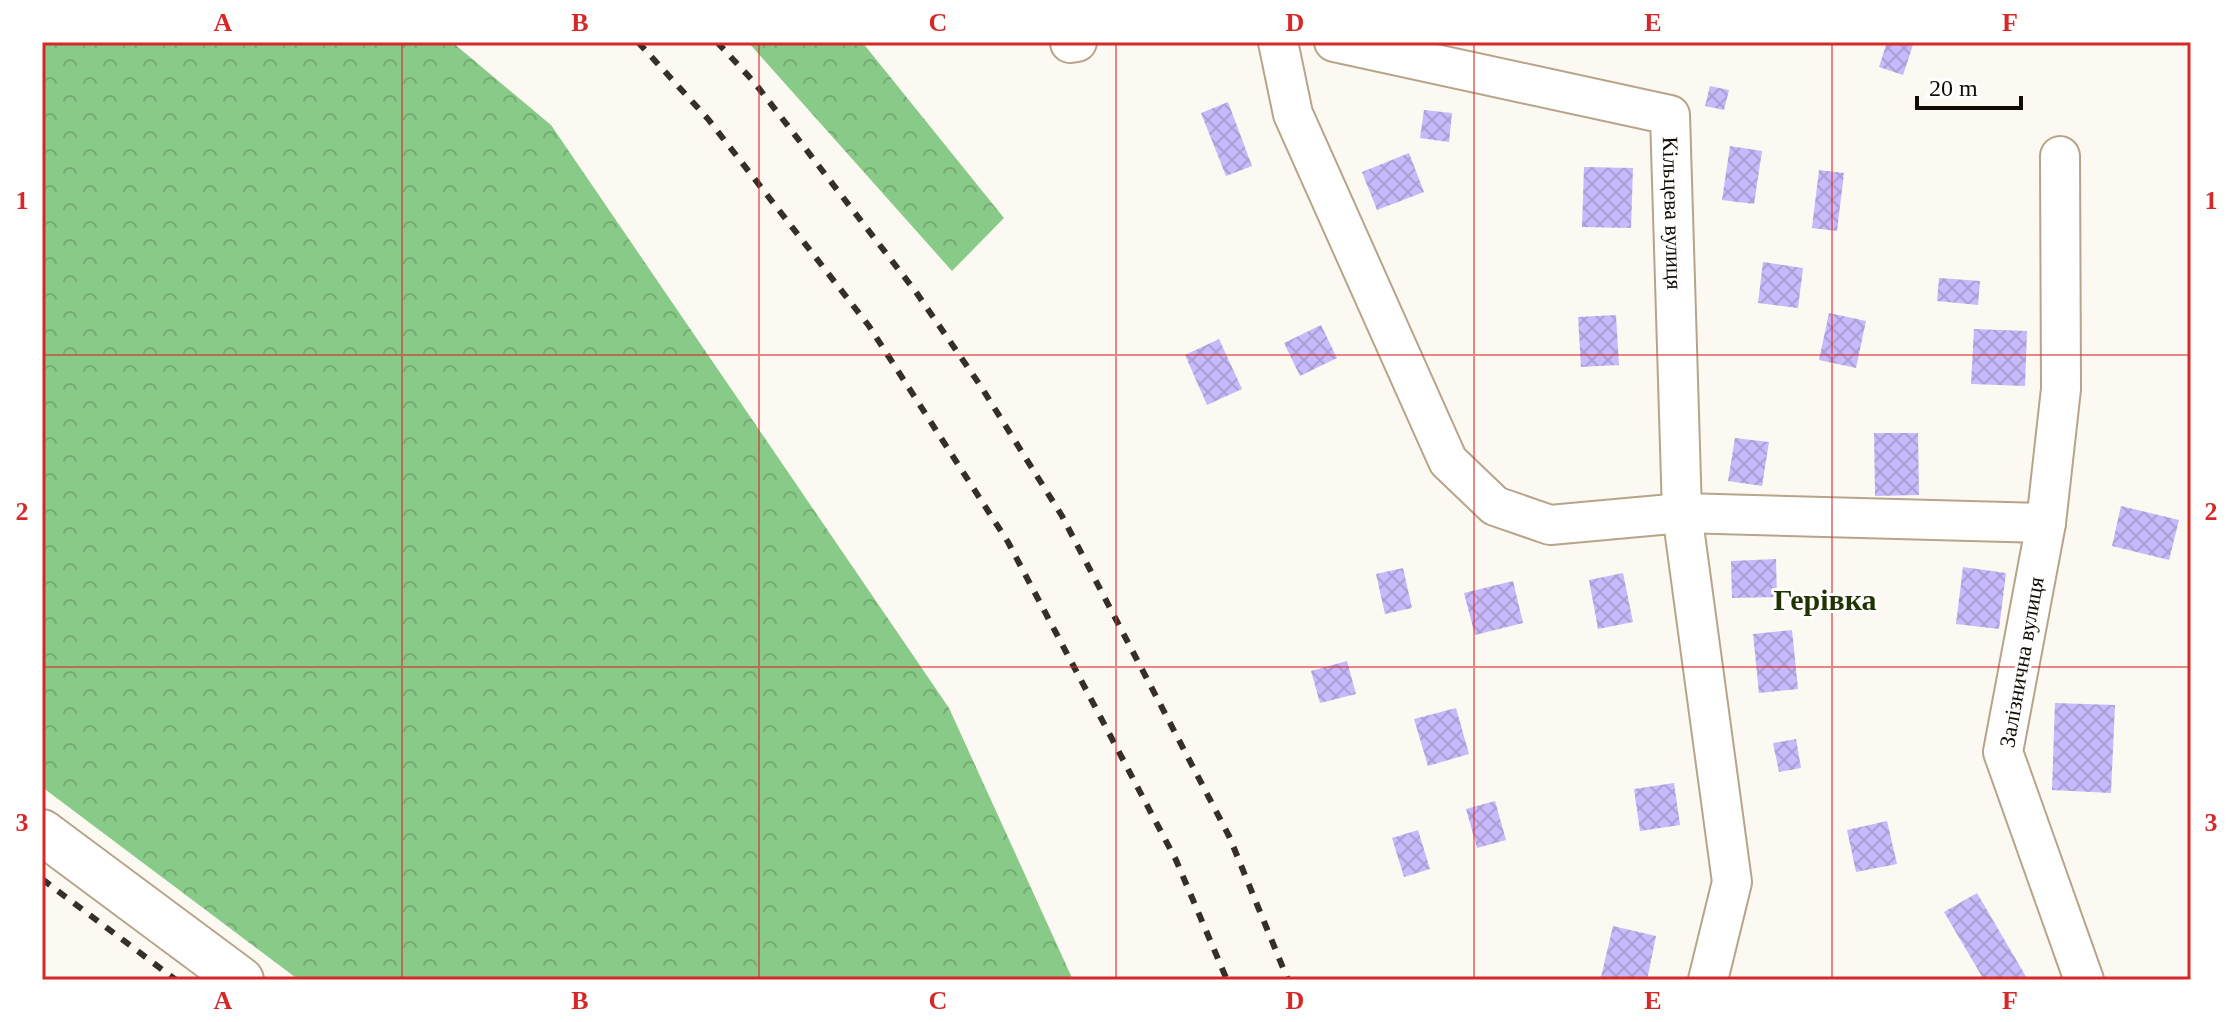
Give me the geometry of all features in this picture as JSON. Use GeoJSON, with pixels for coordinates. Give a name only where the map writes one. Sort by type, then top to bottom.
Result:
{"type":"FeatureCollection","features":[{"type":"Feature","properties":{"kind":"street"},"geometry":{"type":"LineString","coordinates":[[1278,42],[1293,114],[1448,461],[1495,506],[1550,525],[1682,513],[2046,523]]}},
{"type":"Feature","properties":{"kind":"street","name":"Кільцева вулиця"},"geometry":{"type":"LineString","coordinates":[[1334,42],[1670,115],[1682,513],[1732,882],[1708,980]]}},
{"type":"Feature","properties":{"kind":"street","name":"Залізнична вулиця"},"geometry":{"type":"LineString","coordinates":[[2060,156],[2061,389],[2046,523],[2003,752],[2084,980]]}},
{"type":"Feature","properties":{"kind":"street"},"geometry":{"type":"LineString","coordinates":[[42,832],[241,980]]}},
{"type":"Feature","properties":{"kind":"green space"},"geometry":{"type":"Polygon","coordinates":[[[42,42],[452,42],[551,125],[949,708],[1073,980],[299,980],[42,787],[42,42]]]}},
{"type":"Feature","properties":{"kind":"green space"},"geometry":{"type":"Polygon","coordinates":[[[748,42],[862,42],[1004,218],[952,271],[748,42]]]}},
{"type":"Feature","properties":{"kind":"building"},"geometry":{"type":"Polygon","coordinates":[[[1887,42],[1914,42],[1903,75],[1879,67],[1887,42]]]}},
{"type":"Feature","properties":{"kind":"building"},"geometry":{"type":"Polygon","coordinates":[[[1710,86],[1729,90],[1724,110],[1705,106],[1710,86]]]}},
{"type":"Feature","properties":{"kind":"building"},"geometry":{"type":"Polygon","coordinates":[[[1228,102],[1252,166],[1226,176],[1201,113],[1228,102]]]}},
{"type":"Feature","properties":{"kind":"building"},"geometry":{"type":"Polygon","coordinates":[[[1424,110],[1452,113],[1449,142],[1420,138],[1424,110]]]}},
{"type":"Feature","properties":{"kind":"building"},"geometry":{"type":"Polygon","coordinates":[[[1730,146],[1762,151],[1754,204],[1722,200],[1730,146]]]}},
{"type":"Feature","properties":{"kind":"building"},"geometry":{"type":"Polygon","coordinates":[[[1409,153],[1424,192],[1377,210],[1362,172],[1409,153]]]}},
{"type":"Feature","properties":{"kind":"building"},"geometry":{"type":"Polygon","coordinates":[[[1584,167],[1633,168],[1631,228],[1582,227],[1584,167]]]}},
{"type":"Feature","properties":{"kind":"building"},"geometry":{"type":"Polygon","coordinates":[[[1819,170],[1844,173],[1837,231],[1812,228],[1819,170]]]}},
{"type":"Feature","properties":{"kind":"building"},"geometry":{"type":"Polygon","coordinates":[[[1763,262],[1803,268],[1798,308],[1758,303],[1763,262]]]}},
{"type":"Feature","properties":{"kind":"building"},"geometry":{"type":"Polygon","coordinates":[[[1939,278],[1980,281],[1978,305],[1937,301],[1939,278]]]}},
{"type":"Feature","properties":{"kind":"building"},"geometry":{"type":"Polygon","coordinates":[[[1829,313],[1866,321],[1856,368],[1819,360],[1829,313]]]}},
{"type":"Feature","properties":{"kind":"building"},"geometry":{"type":"Polygon","coordinates":[[[1616,315],[1619,365],[1581,367],[1578,317],[1616,315]]]}},
{"type":"Feature","properties":{"kind":"building"},"geometry":{"type":"Polygon","coordinates":[[[1321,325],[1337,358],[1300,376],[1284,343],[1321,325]]]}},
{"type":"Feature","properties":{"kind":"building"},"geometry":{"type":"Polygon","coordinates":[[[1974,329],[2027,331],[2025,386],[1971,384],[1974,329]]]}},
{"type":"Feature","properties":{"kind":"building"},"geometry":{"type":"Polygon","coordinates":[[[1219,339],[1242,389],[1207,405],[1185,355],[1219,339]]]}},
{"type":"Feature","properties":{"kind":"building"},"geometry":{"type":"Polygon","coordinates":[[[1874,433],[1918,433],[1919,495],[1875,496],[1874,433]]]}},
{"type":"Feature","properties":{"kind":"building"},"geometry":{"type":"Polygon","coordinates":[[[1735,438],[1769,442],[1762,486],[1728,481],[1735,438]]]}},
{"type":"Feature","properties":{"kind":"building"},"geometry":{"type":"Polygon","coordinates":[[[2121,506],[2179,520],[2169,560],[2112,546],[2121,506]]]}},
{"type":"Feature","properties":{"kind":"building"},"geometry":{"type":"Polygon","coordinates":[[[1776,559],[1777,597],[1732,598],[1731,561],[1776,559]]]}},
{"type":"Feature","properties":{"kind":"building"},"geometry":{"type":"Polygon","coordinates":[[[1963,567],[2006,573],[1999,629],[1956,624],[1963,567]]]}},
{"type":"Feature","properties":{"kind":"building"},"geometry":{"type":"Polygon","coordinates":[[[1403,568],[1412,608],[1385,614],[1376,574],[1403,568]]]}},
{"type":"Feature","properties":{"kind":"building"},"geometry":{"type":"Polygon","coordinates":[[[1623,573],[1633,622],[1598,629],[1589,580],[1623,573]]]}},
{"type":"Feature","properties":{"kind":"building"},"geometry":{"type":"Polygon","coordinates":[[[1513,581],[1523,623],[1475,635],[1464,593],[1513,581]]]}},
{"type":"Feature","properties":{"kind":"building"},"geometry":{"type":"Polygon","coordinates":[[[1792,630],[1798,689],[1759,693],[1753,634],[1792,630]]]}},
{"type":"Feature","properties":{"kind":"building"},"geometry":{"type":"Polygon","coordinates":[[[1347,661],[1356,694],[1320,703],[1311,671],[1347,661]]]}},
{"type":"Feature","properties":{"kind":"building"},"geometry":{"type":"Polygon","coordinates":[[[2055,703],[2115,705],[2111,793],[2052,790],[2055,703]]]}},
{"type":"Feature","properties":{"kind":"building"},"geometry":{"type":"Polygon","coordinates":[[[1456,708],[1469,754],[1428,766],[1414,719],[1456,708]]]}},
{"type":"Feature","properties":{"kind":"building"},"geometry":{"type":"Polygon","coordinates":[[[1796,739],[1801,768],[1779,772],[1773,743],[1796,739]]]}},
{"type":"Feature","properties":{"kind":"building"},"geometry":{"type":"Polygon","coordinates":[[[1674,783],[1680,825],[1640,831],[1634,789],[1674,783]]]}},
{"type":"Feature","properties":{"kind":"building"},"geometry":{"type":"Polygon","coordinates":[[[1495,801],[1506,840],[1477,848],[1466,809],[1495,801]]]}},
{"type":"Feature","properties":{"kind":"building"},"geometry":{"type":"Polygon","coordinates":[[[1887,821],[1897,864],[1856,872],[1847,830],[1887,821]]]}},
{"type":"Feature","properties":{"kind":"building"},"geometry":{"type":"Polygon","coordinates":[[[1418,830],[1430,869],[1404,877],[1392,838],[1418,830]]]}},
{"type":"Feature","properties":{"kind":"building"},"geometry":{"type":"Polygon","coordinates":[[[1977,893],[2028,980],[1984,980],[1944,912],[1977,893]]]}},
{"type":"Feature","properties":{"kind":"building"},"geometry":{"type":"Polygon","coordinates":[[[1613,926],[1656,936],[1647,980],[1601,977],[1613,926]]]}},
{"type":"Feature","properties":{"kind":"railway"},"geometry":{"type":"LineString","coordinates":[[638,42],[708,119],[869,326],[1008,542],[1176,860],[1227,980]]}},
{"type":"Feature","properties":{"kind":"railway"},"geometry":{"type":"LineString","coordinates":[[717,42],[754,82],[916,292],[980,385],[1062,516],[1229,836],[1288,980]]}},
{"type":"Feature","properties":{"kind":"railway"},"geometry":{"type":"LineString","coordinates":[[42,879],[176,980]]}},
{"type":"Feature","properties":{"kind":"district","name":"Герівка"},"geometry":{"type":"Point","coordinates":[1825,600]}}]}
